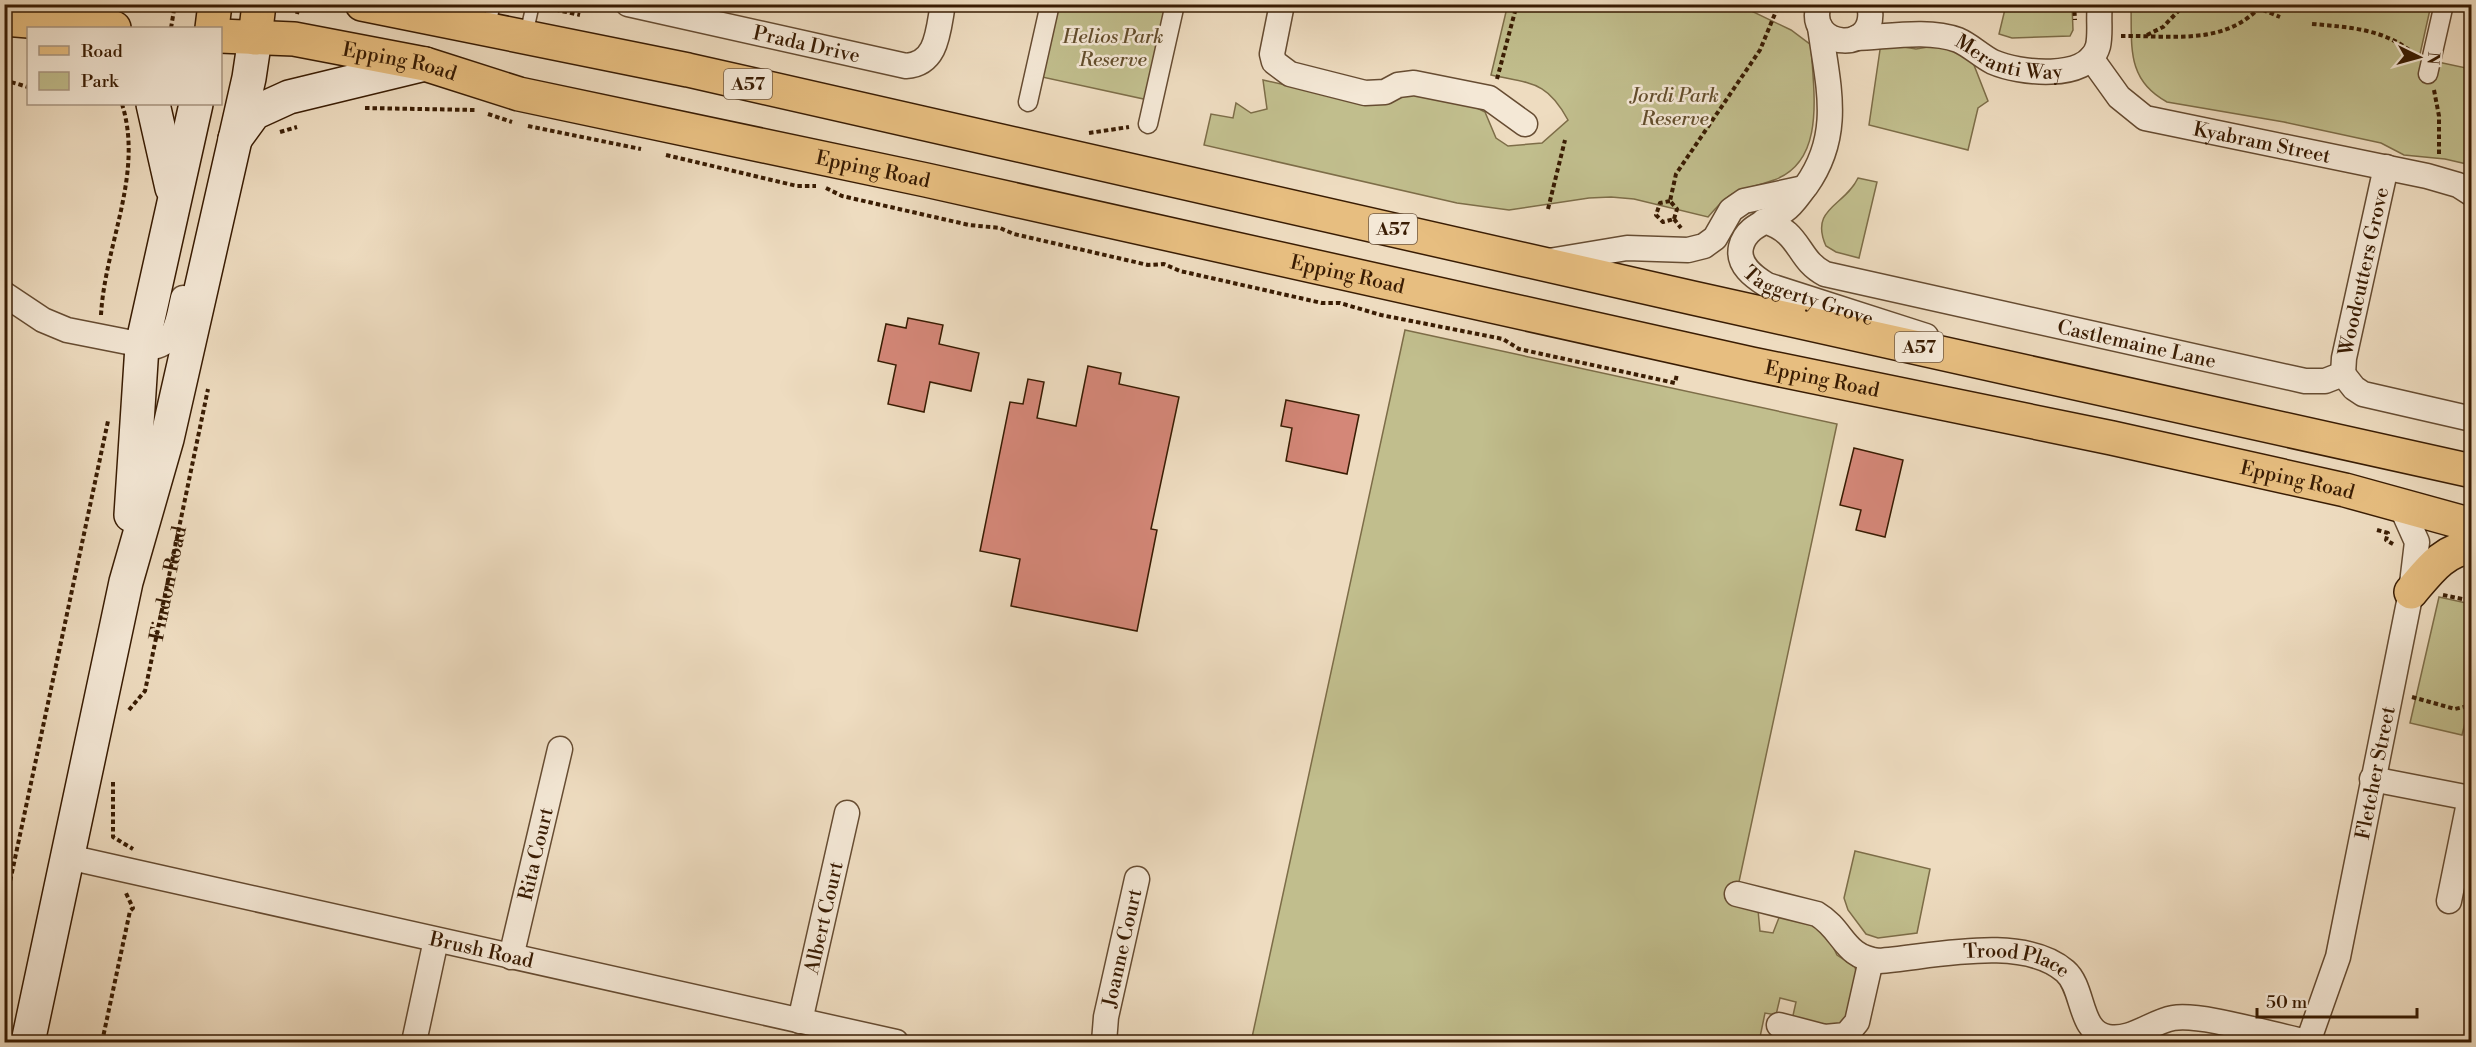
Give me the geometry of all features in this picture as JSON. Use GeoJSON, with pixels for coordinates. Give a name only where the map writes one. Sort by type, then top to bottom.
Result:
{"type":"FeatureCollection","features":[{"type":"Feature","properties":{"kind":"main road"},"geometry":{"type":"LineString","coordinates":[[212,27],[215,4]]}},
{"type":"Feature","properties":{"kind":"main road"},"geometry":{"type":"LineString","coordinates":[[255,38],[259,4]]}},
{"type":"Feature","properties":{"kind":"main road","name":"A57"},"geometry":{"type":"LineString","coordinates":[[362,4],[491,16],[526,36],[2472,471]]}},
{"type":"Feature","properties":{"kind":"main road"},"geometry":{"type":"LineString","coordinates":[[9,19],[100,27]]}},
{"type":"Feature","properties":{"kind":"main road","name":"Epping Road"},"geometry":{"type":"LineString","coordinates":[[222,36],[311,41],[425,64],[519,94],[677,126],[1683,348],[2112,438],[2400,504],[2472,525]]}},
{"type":"Feature","properties":{"kind":"main road","name":"Findon Road"},"geometry":{"type":"LineString","coordinates":[[28,1042],[126,582],[167,440],[249,78],[255,38]]}},
{"type":"Feature","properties":{"kind":"main road"},"geometry":{"type":"LineString","coordinates":[[234,140],[254,113],[297,115],[425,64]]}},
{"type":"Feature","properties":{"kind":"main road"},"geometry":{"type":"LineString","coordinates":[[153,105],[174,198]]}},
{"type":"Feature","properties":{"kind":"main road","name":"Findon Road"},"geometry":{"type":"LineString","coordinates":[[126,582],[142,346],[196,105]]}},
{"type":"Feature","properties":{"kind":"main road"},"geometry":{"type":"LineString","coordinates":[[2411,592],[2431,568],[2451,551],[2472,546]]}},
{"type":"Feature","properties":{"kind":"street","name":"Prada Drive"},"geometry":{"type":"LineString","coordinates":[[628,4],[906,66],[920,64],[931,54],[944,4]]}},
{"type":"Feature","properties":{"kind":"street"},"geometry":{"type":"LineString","coordinates":[[1028,102],[1050,4]]}},
{"type":"Feature","properties":{"kind":"street"},"geometry":{"type":"LineString","coordinates":[[1148,124],[1175,4]]}},
{"type":"Feature","properties":{"kind":"street"},"geometry":{"type":"LineString","coordinates":[[1282,4],[1272,54],[1274,62],[1290,74],[1365,93],[1385,92],[1398,85],[1414,83],[1439,87],[1489,98],[1525,123]]}},
{"type":"Feature","properties":{"kind":"street","name":"Meranti Way"},"geometry":{"type":"LineString","coordinates":[[1869,4],[1882,18],[1902,30],[1923,36],[1957,40],[1995,63],[2029,70],[2065,70],[2095,47]]}},
{"type":"Feature","properties":{"kind":"street","name":"Taggerty Grove"},"geometry":{"type":"LineString","coordinates":[[1869,4],[1870,20],[1867,27],[1853,40],[1833,71],[1829,92],[1828,142],[1820,166],[1786,210],[1745,234],[1740,249],[1743,264],[1767,285],[2048,376]]}},
{"type":"Feature","properties":{"kind":"street"},"geometry":{"type":"LineString","coordinates":[[2095,47],[2100,4]]}},
{"type":"Feature","properties":{"kind":"street"},"geometry":{"type":"LineString","coordinates":[[2428,74],[2444,4]]}},
{"type":"Feature","properties":{"kind":"street"},"geometry":{"type":"LineString","coordinates":[[1813,13],[1832,39],[1853,40]]}},
{"type":"Feature","properties":{"kind":"street","name":"Taggerty Grove"},"geometry":{"type":"LineString","coordinates":[[1813,13],[1829,92]]}},
{"type":"Feature","properties":{"kind":"street","name":"Meranti Way"},"geometry":{"type":"LineString","coordinates":[[1853,40],[1923,36]]}},
{"type":"Feature","properties":{"kind":"street","name":"Kyabram Street"},"geometry":{"type":"LineString","coordinates":[[2095,47],[2118,97],[2145,118],[2386,167],[2467,188]]}},
{"type":"Feature","properties":{"kind":"street","name":"Woodcutters Grove"},"geometry":{"type":"LineString","coordinates":[[2343,374],[2344,358],[2386,167]]}},
{"type":"Feature","properties":{"kind":"street"},"geometry":{"type":"LineString","coordinates":[[1541,262],[1627,248],[1688,250],[1704,246],[1715,238],[1731,210],[1744,201],[1804,188],[1800,212],[1803,251]]}},
{"type":"Feature","properties":{"kind":"street","name":"Castlemaine Lane"},"geometry":{"type":"LineString","coordinates":[[1764,221],[1781,226],[1816,269],[1834,276],[2305,381],[2325,381],[2343,374]]}},
{"type":"Feature","properties":{"kind":"street"},"geometry":{"type":"LineString","coordinates":[[4,294],[43,320],[67,330],[142,346],[164,344],[172,337],[196,262],[212,236]]}},
{"type":"Feature","properties":{"kind":"street"},"geometry":{"type":"LineString","coordinates":[[2343,374],[2354,388],[2363,394],[2472,419]]}},
{"type":"Feature","properties":{"kind":"street","name":"Fletcher Street"},"geometry":{"type":"LineString","coordinates":[[2308,1042],[2338,957],[2411,592],[2417,542],[2400,504]]}},
{"type":"Feature","properties":{"kind":"street","name":"Rita Court"},"geometry":{"type":"LineString","coordinates":[[511,957],[560,749]]}},
{"type":"Feature","properties":{"kind":"street"},"geometry":{"type":"LineString","coordinates":[[2372,779],[2471,794],[2449,901]]}},
{"type":"Feature","properties":{"kind":"street","name":"Albert Court"},"geometry":{"type":"LineString","coordinates":[[800,1021],[847,813]]}},
{"type":"Feature","properties":{"kind":"street","name":"Brush Road"},"geometry":{"type":"LineString","coordinates":[[68,857],[896,1042]]}},
{"type":"Feature","properties":{"kind":"street","name":"Joanne Court"},"geometry":{"type":"LineString","coordinates":[[1104,1042],[1106,1017],[1137,879]]}},
{"type":"Feature","properties":{"kind":"street"},"geometry":{"type":"LineString","coordinates":[[1737,894],[1817,914],[1827,920],[1844,944],[1855,954],[1871,960],[1857,1022],[1846,1035],[1825,1037],[1779,1025]]}},
{"type":"Feature","properties":{"kind":"street"},"geometry":{"type":"LineString","coordinates":[[414,1042],[436,940]]}},
{"type":"Feature","properties":{"kind":"street","name":"Trood Place"},"geometry":{"type":"LineString","coordinates":[[1871,960],[2007,950],[2023,952],[2039,956],[2067,973],[2077,988],[2090,1024],[2098,1034],[2108,1037],[2132,1035],[2157,1023],[2186,1018],[2308,1042]]}},
{"type":"Feature","properties":{"kind":"street","name":"Joanne Court"},"geometry":{"type":"LineString","coordinates":[[1091,1042],[1106,1017]]}},
{"type":"Feature","properties":{"kind":"lane"},"geometry":{"type":"LineString","coordinates":[[526,36],[539,6]]}},
{"type":"Feature","properties":{"kind":"path"},"geometry":{"type":"LineString","coordinates":[[171,27],[175,4]]}},
{"type":"Feature","properties":{"kind":"path"},"geometry":{"type":"LineString","coordinates":[[1497,79],[1517,4]]}},
{"type":"Feature","properties":{"kind":"path"},"geometry":{"type":"LineString","coordinates":[[1670,201],[1677,174],[1760,50],[1779,4]]}},
{"type":"Feature","properties":{"kind":"path"},"geometry":{"type":"LineString","coordinates":[[2074,4],[2076,37],[2095,47],[2146,36],[2210,35],[2232,28],[2257,10]]}},
{"type":"Feature","properties":{"kind":"path"},"geometry":{"type":"LineString","coordinates":[[2146,36],[2163,27],[2186,4]]}},
{"type":"Feature","properties":{"kind":"path"},"geometry":{"type":"LineString","coordinates":[[2249,4],[2257,10],[2280,17]]}},
{"type":"Feature","properties":{"kind":"path"},"geometry":{"type":"LineString","coordinates":[[539,6],[580,15]]}},
{"type":"Feature","properties":{"kind":"path"},"geometry":{"type":"LineString","coordinates":[[2312,24],[2356,28],[2393,39],[2417,55],[2428,74],[2439,116],[2439,162]]}},
{"type":"Feature","properties":{"kind":"path"},"geometry":{"type":"LineString","coordinates":[[4,80],[27,87]]}},
{"type":"Feature","properties":{"kind":"path"},"geometry":{"type":"LineString","coordinates":[[100,337],[106,279],[128,170],[128,124],[122,105]]}},
{"type":"Feature","properties":{"kind":"path"},"geometry":{"type":"LineString","coordinates":[[357,108],[474,110],[508,121],[621,147],[651,151]]}},
{"type":"Feature","properties":{"kind":"path"},"geometry":{"type":"LineString","coordinates":[[277,133],[297,115]]}},
{"type":"Feature","properties":{"kind":"path"},"geometry":{"type":"LineString","coordinates":[[1548,209],[1565,140]]}},
{"type":"Feature","properties":{"kind":"path"},"geometry":{"type":"LineString","coordinates":[[659,153],[797,186],[820,186],[842,196],[959,223],[1000,228],[1014,234],[1139,262],[1164,264],[1180,271],[1322,303],[1340,303],[1381,315],[1503,339],[1519,349],[1675,383],[1683,348]]}},
{"type":"Feature","properties":{"kind":"path"},"geometry":{"type":"LineString","coordinates":[[1670,201],[1677,209],[1674,219],[1663,222],[1656,215],[1660,203],[1670,201]]}},
{"type":"Feature","properties":{"kind":"path","name":"Findon Road"},"geometry":{"type":"LineString","coordinates":[[127,718],[129,707],[145,692],[210,382]]}},
{"type":"Feature","properties":{"kind":"path"},"geometry":{"type":"LineString","coordinates":[[4,910],[111,410]]}},
{"type":"Feature","properties":{"kind":"path"},"geometry":{"type":"LineString","coordinates":[[2412,698],[2455,709],[2472,705]]}},
{"type":"Feature","properties":{"kind":"path"},"geometry":{"type":"LineString","coordinates":[[102,1042],[130,911],[133,908],[124,895],[134,847],[113,837],[115,772]]}},
{"type":"Feature","properties":{"kind":"green space","name":"Helios Park Reserve"},"geometry":{"type":"Polygon","coordinates":[[[1058,5],[1175,5],[1153,101],[1042,77],[1058,5]]]}},
{"type":"Feature","properties":{"kind":"green space","name":"Jordi Park Reserve"},"geometry":{"type":"Polygon","coordinates":[[[1501,5],[1739,5],[1791,30],[1811,45],[1814,102],[1810,141],[1802,157],[1791,171],[1774,180],[1732,194],[1708,217],[1634,199],[1611,197],[1509,210],[1457,203],[1204,145],[1211,114],[1233,118],[1236,103],[1251,113],[1267,109],[1263,80],[1361,102],[1419,93],[1473,106],[1485,112],[1496,138],[1508,146],[1542,143],[1568,120],[1553,98],[1537,86],[1491,75],[1506,12],[1501,5]]]}},
{"type":"Feature","properties":{"kind":"green space"},"geometry":{"type":"Polygon","coordinates":[[[2006,5],[2072,5],[2073,30],[2070,36],[2012,38],[1999,34],[2006,5]]]}},
{"type":"Feature","properties":{"kind":"green space"},"geometry":{"type":"Polygon","coordinates":[[[2131,5],[2431,5],[2420,54],[2424,59],[2471,69],[2471,165],[2445,159],[2404,155],[2381,143],[2284,122],[2167,102],[2144,83],[2138,72],[2132,48],[2131,5]]]}},
{"type":"Feature","properties":{"kind":"green space"},"geometry":{"type":"Polygon","coordinates":[[[1881,43],[1916,49],[1940,45],[1953,47],[1972,60],[1988,101],[1978,108],[1968,150],[1869,125],[1881,43]]]}},
{"type":"Feature","properties":{"kind":"green space"},"geometry":{"type":"Polygon","coordinates":[[[1858,178],[1877,182],[1859,258],[1836,252],[1826,246],[1822,233],[1825,215],[1858,178]]]}},
{"type":"Feature","properties":{"kind":"green space"},"geometry":{"type":"Polygon","coordinates":[[[1405,330],[1837,424],[1734,905],[1758,910],[1760,931],[1773,933],[1780,915],[1812,922],[1827,934],[1837,955],[1855,967],[1857,976],[1848,1017],[1837,1028],[1792,1020],[1796,1002],[1780,998],[1776,1015],[1765,1013],[1759,1042],[1251,1042],[1405,330]]]}},
{"type":"Feature","properties":{"kind":"green space"},"geometry":{"type":"Polygon","coordinates":[[[2439,597],[2471,604],[2471,720],[2466,719],[2462,735],[2410,723],[2439,597]]]}},
{"type":"Feature","properties":{"kind":"green space"},"geometry":{"type":"Polygon","coordinates":[[[1855,851],[1930,869],[1917,933],[1878,938],[1866,934],[1848,910],[1844,898],[1855,851]]]}},
{"type":"Feature","properties":{"kind":"building"},"geometry":{"type":"Polygon","coordinates":[[[908,318],[943,325],[939,344],[979,353],[971,391],[930,382],[924,412],[888,404],[896,365],[878,361],[886,324],[906,328],[908,318]]]}},
{"type":"Feature","properties":{"kind":"building"},"geometry":{"type":"Polygon","coordinates":[[[1088,366],[1121,373],[1119,384],[1179,397],[1151,529],[1157,530],[1137,631],[1011,606],[1020,559],[980,551],[1010,402],[1023,404],[1028,379],[1044,382],[1037,418],[1076,426],[1088,366]]]}},
{"type":"Feature","properties":{"kind":"building"},"geometry":{"type":"Polygon","coordinates":[[[1286,400],[1359,415],[1347,474],[1286,461],[1292,428],[1281,426],[1286,400]]]}},
{"type":"Feature","properties":{"kind":"building"},"geometry":{"type":"Polygon","coordinates":[[[1854,448],[1903,460],[1885,537],[1856,530],[1861,510],[1840,505],[1854,448]]]}}]}
